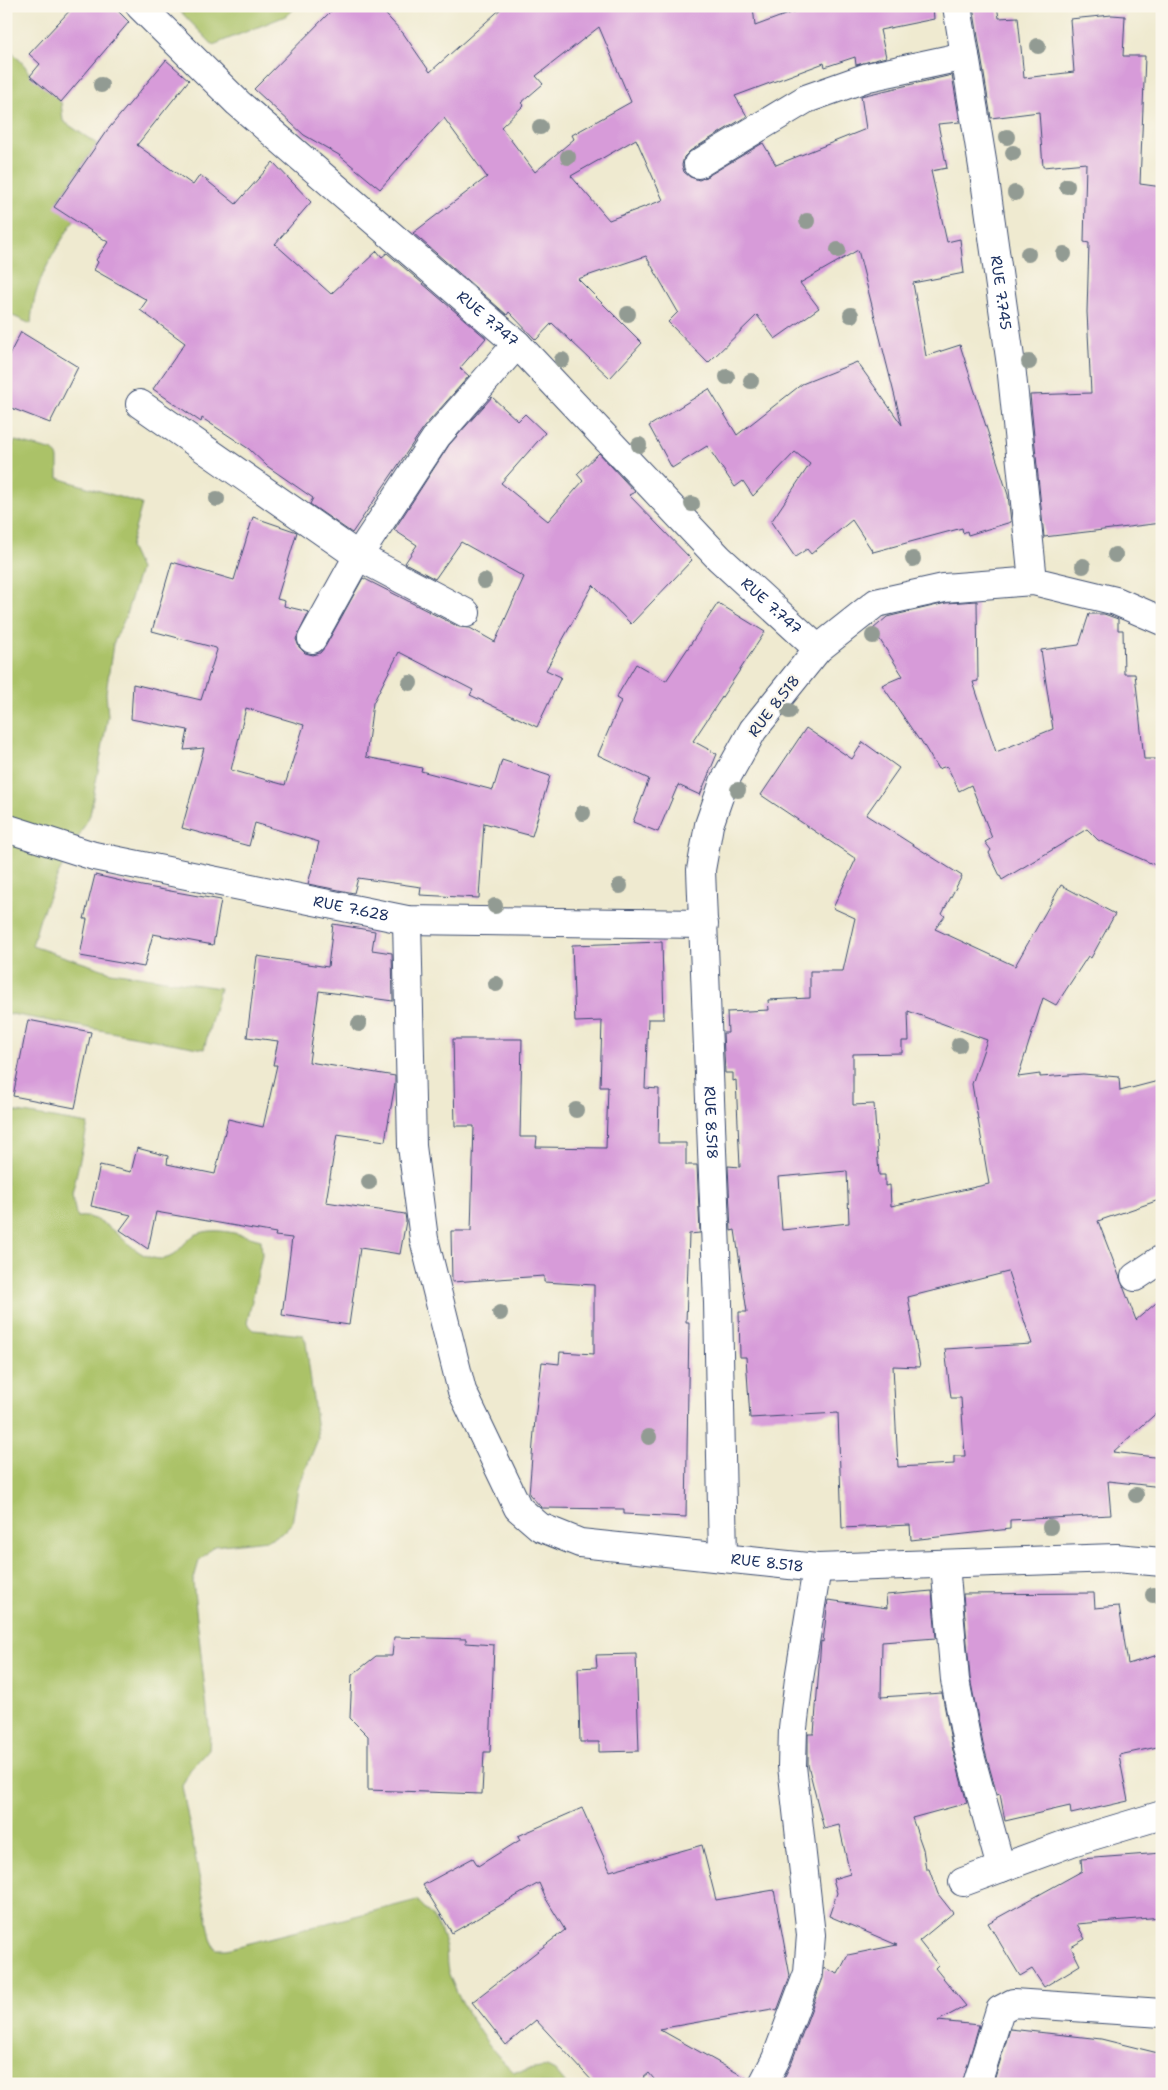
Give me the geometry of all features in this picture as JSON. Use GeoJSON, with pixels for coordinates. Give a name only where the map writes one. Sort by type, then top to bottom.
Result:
{"type":"FeatureCollection","features":[{"type":"Feature","properties":{"kind":"street","name":"RUE 7.747"},"geometry":{"type":"LineString","coordinates":[[140,6],[238,103],[517,344],[719,558],[818,649]]}},
{"type":"Feature","properties":{"kind":"street","name":"RUE 7.745"},"geometry":{"type":"LineString","coordinates":[[956,6],[984,173],[1011,365],[1033,581]]}},
{"type":"Feature","properties":{"kind":"street"},"geometry":{"type":"LineString","coordinates":[[698,164],[806,98],[868,77],[965,56]]}},
{"type":"Feature","properties":{"kind":"street"},"geometry":{"type":"LineString","coordinates":[[312,639],[358,556],[437,436],[517,344]]}},
{"type":"Feature","properties":{"kind":"street"},"geometry":{"type":"LineString","coordinates":[[140,404],[358,556],[466,613]]}},
{"type":"Feature","properties":{"kind":"street","name":"RUE 8.518"},"geometry":{"type":"LineString","coordinates":[[1162,621],[1116,601],[1033,581],[944,588],[876,603],[818,649],[753,730],[724,782],[709,825],[701,870],[718,1303],[723,1558],[817,1568],[1116,1558],[1162,1562]]}},
{"type":"Feature","properties":{"kind":"street","name":"RUE 7.628"},"geometry":{"type":"LineString","coordinates":[[6,828],[94,856],[407,920],[704,924]]}},
{"type":"Feature","properties":{"kind":"street"},"geometry":{"type":"LineString","coordinates":[[407,920],[412,1146],[424,1239],[462,1391],[518,1508],[540,1527],[580,1543],[723,1558]]}},
{"type":"Feature","properties":{"kind":"street"},"geometry":{"type":"LineString","coordinates":[[1135,1276],[1162,1259]]}},
{"type":"Feature","properties":{"kind":"street"},"geometry":{"type":"LineString","coordinates":[[945,1564],[955,1680],[968,1748],[1001,1868]]}},
{"type":"Feature","properties":{"kind":"street"},"geometry":{"type":"LineString","coordinates":[[763,2084],[776,2059],[808,1973],[811,1935],[792,1766],[793,1728],[799,1679],[817,1568]]}},
{"type":"Feature","properties":{"kind":"street"},"geometry":{"type":"LineString","coordinates":[[962,1882],[1072,1842],[1162,1814]]}},
{"type":"Feature","properties":{"kind":"street"},"geometry":{"type":"LineString","coordinates":[[977,2084],[1000,2010],[1014,2003],[1162,2013]]}},
{"type":"Feature","properties":{"kind":"green space"},"geometry":{"type":"Polygon","coordinates":[[[175,6],[297,6],[288,15],[213,45],[175,6]]]}},
{"type":"Feature","properties":{"kind":"green space"},"geometry":{"type":"Polygon","coordinates":[[[6,45],[25,66],[30,75],[61,102],[63,121],[97,144],[58,200],[74,220],[45,269],[36,295],[31,324],[6,313],[6,45]]]}},
{"type":"Feature","properties":{"kind":"green space"},"geometry":{"type":"Polygon","coordinates":[[[15,441],[54,451],[58,458],[58,478],[142,504],[130,547],[140,569],[125,618],[113,644],[106,693],[108,716],[90,815],[58,875],[40,918],[32,946],[111,972],[220,988],[204,1049],[6,1013],[6,451],[9,452],[15,441]]]}},
{"type":"Feature","properties":{"kind":"green space"},"geometry":{"type":"Polygon","coordinates":[[[6,1110],[88,1124],[72,1194],[76,1215],[99,1221],[144,1255],[161,1259],[168,1258],[178,1251],[191,1237],[205,1232],[229,1232],[261,1240],[262,1255],[247,1323],[254,1330],[303,1335],[306,1342],[318,1439],[298,1488],[292,1523],[281,1534],[267,1540],[214,1546],[199,1561],[193,1582],[210,1736],[209,1749],[190,1770],[182,1786],[211,1939],[216,1949],[227,1949],[417,1900],[430,1914],[441,1931],[446,1948],[448,1970],[454,1987],[485,2040],[514,2072],[547,2067],[555,2071],[566,2084],[6,2084],[6,1110]]]}},
{"type":"Feature","properties":{"kind":"building"},"geometry":{"type":"Polygon","coordinates":[[[74,6],[113,6],[129,22],[61,102],[30,76],[40,64],[29,54],[74,6]]]}},
{"type":"Feature","properties":{"kind":"building"},"geometry":{"type":"Polygon","coordinates":[[[336,6],[378,6],[403,33],[430,72],[504,6],[753,6],[755,26],[809,6],[933,6],[934,19],[880,30],[886,57],[856,65],[855,57],[825,67],[824,63],[735,96],[747,116],[690,151],[684,157],[682,165],[684,172],[690,177],[699,180],[763,143],[776,165],[866,129],[861,96],[952,75],[960,122],[938,124],[947,168],[931,171],[947,242],[960,239],[964,273],[913,283],[926,356],[960,345],[1008,495],[1011,522],[968,535],[967,531],[963,533],[962,528],[873,552],[852,520],[811,554],[807,549],[795,557],[771,522],[810,464],[795,452],[753,496],[743,481],[735,487],[707,446],[672,468],[649,426],[709,389],[737,435],[802,384],[857,362],[902,425],[858,250],[800,283],[819,308],[775,339],[757,315],[708,363],[668,322],[678,312],[646,256],[578,279],[642,343],[610,378],[552,323],[536,340],[509,312],[507,315],[413,233],[487,177],[444,118],[380,189],[339,155],[304,135],[254,89],[336,6]],[[599,27],[536,76],[543,84],[521,103],[524,105],[501,127],[535,172],[574,139],[572,135],[631,102],[599,27]],[[636,139],[571,176],[609,220],[663,200],[636,139]]]}},
{"type":"Feature","properties":{"kind":"building"},"geometry":{"type":"Polygon","coordinates":[[[973,6],[997,6],[999,18],[1018,17],[1024,78],[1074,72],[1070,19],[1112,15],[1125,16],[1123,56],[1145,56],[1140,184],[1162,187],[1162,523],[1044,537],[1030,395],[1091,393],[1087,312],[1089,243],[1084,242],[1086,163],[1043,167],[1039,112],[991,118],[973,6]]]}},
{"type":"Feature","properties":{"kind":"building"},"geometry":{"type":"Polygon","coordinates":[[[166,60],[189,80],[137,145],[193,185],[200,175],[236,204],[273,162],[311,202],[275,244],[331,294],[377,251],[382,257],[387,253],[486,338],[460,368],[469,376],[424,427],[352,533],[310,504],[313,498],[267,466],[249,449],[202,418],[201,422],[153,389],[185,343],[140,310],[147,300],[94,270],[98,262],[96,260],[108,242],[54,207],[105,133],[166,60]]]}},
{"type":"Feature","properties":{"kind":"building"},"geometry":{"type":"Polygon","coordinates":[[[21,332],[78,367],[50,423],[6,406],[6,361],[21,332]]]}},
{"type":"Feature","properties":{"kind":"building"},"geometry":{"type":"Polygon","coordinates":[[[492,397],[518,421],[525,414],[545,433],[501,483],[548,521],[583,481],[577,474],[599,453],[635,492],[629,495],[692,560],[631,624],[593,585],[546,670],[561,677],[537,727],[470,695],[473,690],[399,652],[373,703],[366,757],[422,768],[421,771],[493,790],[502,760],[550,776],[532,836],[484,823],[479,898],[420,895],[421,887],[358,878],[354,893],[308,884],[319,842],[255,823],[249,846],[182,828],[204,748],[184,750],[188,730],[131,719],[133,684],[201,700],[217,650],[216,648],[152,631],[172,562],[234,580],[253,517],[297,532],[277,599],[285,601],[284,606],[309,612],[296,639],[299,647],[305,653],[313,655],[320,653],[325,647],[363,578],[459,627],[470,628],[495,642],[524,577],[461,542],[435,579],[405,563],[417,545],[394,530],[449,445],[492,397]],[[246,708],[231,770],[285,785],[304,725],[246,708]]]}},
{"type":"Feature","properties":{"kind":"building"},"geometry":{"type":"Polygon","coordinates":[[[977,601],[978,681],[973,682],[996,752],[1053,729],[1041,650],[1079,645],[1089,614],[1104,614],[1118,619],[1118,630],[1123,630],[1124,674],[1135,674],[1144,759],[1162,759],[1162,868],[1098,840],[1087,829],[1002,880],[989,853],[991,850],[985,842],[992,838],[971,785],[959,791],[947,766],[938,769],[920,739],[882,685],[903,676],[873,629],[887,617],[946,603],[977,601]]]}},
{"type":"Feature","properties":{"kind":"building"},"geometry":{"type":"Polygon","coordinates":[[[718,603],[765,632],[693,741],[717,754],[700,795],[678,785],[658,832],[633,822],[649,779],[598,755],[621,701],[616,698],[636,664],[666,681],[718,603]]]}},
{"type":"Feature","properties":{"kind":"building"},"geometry":{"type":"Polygon","coordinates":[[[806,728],[852,759],[863,742],[899,768],[866,815],[962,876],[942,914],[945,916],[935,929],[1015,966],[1061,885],[1115,914],[1091,958],[1088,956],[1056,1005],[1043,998],[1018,1077],[1040,1074],[1040,1077],[1083,1074],[1119,1077],[1120,1091],[1162,1080],[1162,1199],[1098,1221],[1136,1320],[1162,1298],[1162,1408],[1113,1452],[1162,1458],[1162,1487],[1108,1481],[1111,1515],[1010,1520],[1010,1529],[911,1540],[910,1525],[842,1528],[838,1413],[750,1418],[746,1357],[740,1357],[739,1312],[747,1312],[735,1230],[731,1231],[728,1166],[740,1167],[736,1080],[733,1081],[733,1073],[725,1073],[723,1033],[728,1033],[727,1012],[769,1010],[768,1000],[810,998],[810,971],[843,971],[855,918],[833,908],[856,859],[761,795],[806,728]],[[908,1011],[909,1041],[902,1041],[902,1053],[853,1054],[853,1105],[874,1104],[879,1175],[885,1175],[885,1186],[890,1185],[891,1206],[989,1184],[972,1084],[987,1040],[908,1011]],[[847,1171],[778,1177],[782,1230],[849,1223],[847,1171]],[[1008,1272],[908,1297],[920,1367],[893,1366],[898,1467],[954,1464],[954,1456],[965,1456],[961,1398],[951,1398],[945,1349],[1032,1344],[1008,1272]]]}},
{"type":"Feature","properties":{"kind":"building"},"geometry":{"type":"Polygon","coordinates":[[[95,875],[142,886],[221,900],[213,945],[153,934],[144,967],[80,956],[87,919],[84,919],[95,875]]]}},
{"type":"Feature","properties":{"kind":"building"},"geometry":{"type":"Polygon","coordinates":[[[333,924],[375,931],[372,950],[392,953],[393,1001],[319,991],[309,1062],[395,1076],[395,1084],[385,1141],[337,1134],[326,1202],[405,1214],[406,1221],[400,1254],[360,1248],[349,1325],[282,1315],[292,1238],[275,1236],[276,1233],[156,1212],[148,1249],[120,1230],[131,1215],[91,1206],[100,1165],[131,1172],[137,1148],[168,1156],[167,1164],[215,1174],[228,1119],[263,1127],[277,1065],[273,1065],[278,1041],[247,1037],[257,956],[328,967],[333,924]]]}},
{"type":"Feature","properties":{"kind":"building"},"geometry":{"type":"Polygon","coordinates":[[[662,942],[664,1019],[648,1019],[645,1088],[659,1089],[658,1143],[686,1143],[686,1165],[697,1165],[700,1233],[689,1234],[686,1322],[689,1322],[686,1517],[624,1514],[624,1509],[542,1508],[529,1494],[542,1362],[559,1364],[560,1352],[594,1354],[594,1285],[544,1282],[544,1276],[452,1282],[451,1231],[471,1231],[474,1126],[455,1126],[453,1039],[522,1039],[520,1137],[537,1137],[536,1147],[606,1148],[608,1087],[600,1087],[602,1021],[575,1022],[572,945],[662,942]]]}},
{"type":"Feature","properties":{"kind":"building"},"geometry":{"type":"Polygon","coordinates":[[[28,1020],[91,1032],[75,1108],[13,1096],[28,1020]]]}},
{"type":"Feature","properties":{"kind":"building"},"geometry":{"type":"Polygon","coordinates":[[[932,1591],[936,1638],[882,1642],[881,1697],[942,1693],[953,1751],[967,1803],[912,1818],[923,1849],[926,1869],[929,1869],[938,1894],[953,1913],[919,1941],[938,1965],[935,1968],[966,2006],[938,2021],[979,2025],[962,2084],[781,2084],[791,2064],[823,1978],[824,1968],[838,1974],[848,1955],[897,1945],[829,1916],[837,1893],[833,1879],[850,1874],[839,1825],[824,1829],[808,1765],[808,1734],[814,1734],[821,1641],[823,1642],[828,1600],[887,1608],[886,1595],[932,1591]]]}},
{"type":"Feature","properties":{"kind":"building"},"geometry":{"type":"Polygon","coordinates":[[[1094,1593],[1095,1608],[1119,1606],[1128,1664],[1158,1655],[1162,1671],[1162,1746],[1119,1755],[1128,1801],[1071,1814],[1070,1806],[1005,1821],[1000,1794],[997,1795],[983,1744],[970,1678],[963,1594],[1094,1593]]]}},
{"type":"Feature","properties":{"kind":"building"},"geometry":{"type":"Polygon","coordinates":[[[394,1637],[466,1639],[466,1643],[494,1645],[490,1752],[484,1752],[482,1794],[368,1790],[368,1736],[350,1718],[352,1675],[376,1656],[392,1656],[394,1637]]]}},
{"type":"Feature","properties":{"kind":"building"},"geometry":{"type":"Polygon","coordinates":[[[636,1654],[639,1751],[599,1752],[599,1742],[580,1742],[578,1668],[597,1667],[596,1655],[636,1654]]]}},
{"type":"Feature","properties":{"kind":"building"},"geometry":{"type":"Polygon","coordinates":[[[582,1808],[610,1871],[702,1845],[716,1900],[774,1890],[790,1976],[777,2011],[772,2009],[659,2029],[748,2079],[748,2084],[658,2084],[649,2073],[636,2084],[595,2084],[536,2020],[506,2045],[472,2002],[565,1930],[546,1899],[539,1883],[452,1933],[423,1885],[473,1858],[478,1866],[520,1840],[518,1836],[582,1808]]]}},
{"type":"Feature","properties":{"kind":"building"},"geometry":{"type":"Polygon","coordinates":[[[1162,1853],[1162,1917],[1077,1924],[1085,1939],[1071,1947],[1080,1965],[1044,1987],[1032,1969],[1020,1976],[988,1923],[1082,1871],[1081,1859],[1162,1853]]]}},
{"type":"Feature","properties":{"kind":"building"},"geometry":{"type":"Polygon","coordinates":[[[1010,2029],[1101,2039],[1162,2054],[1162,2084],[993,2084],[1010,2029]]]}}]}
